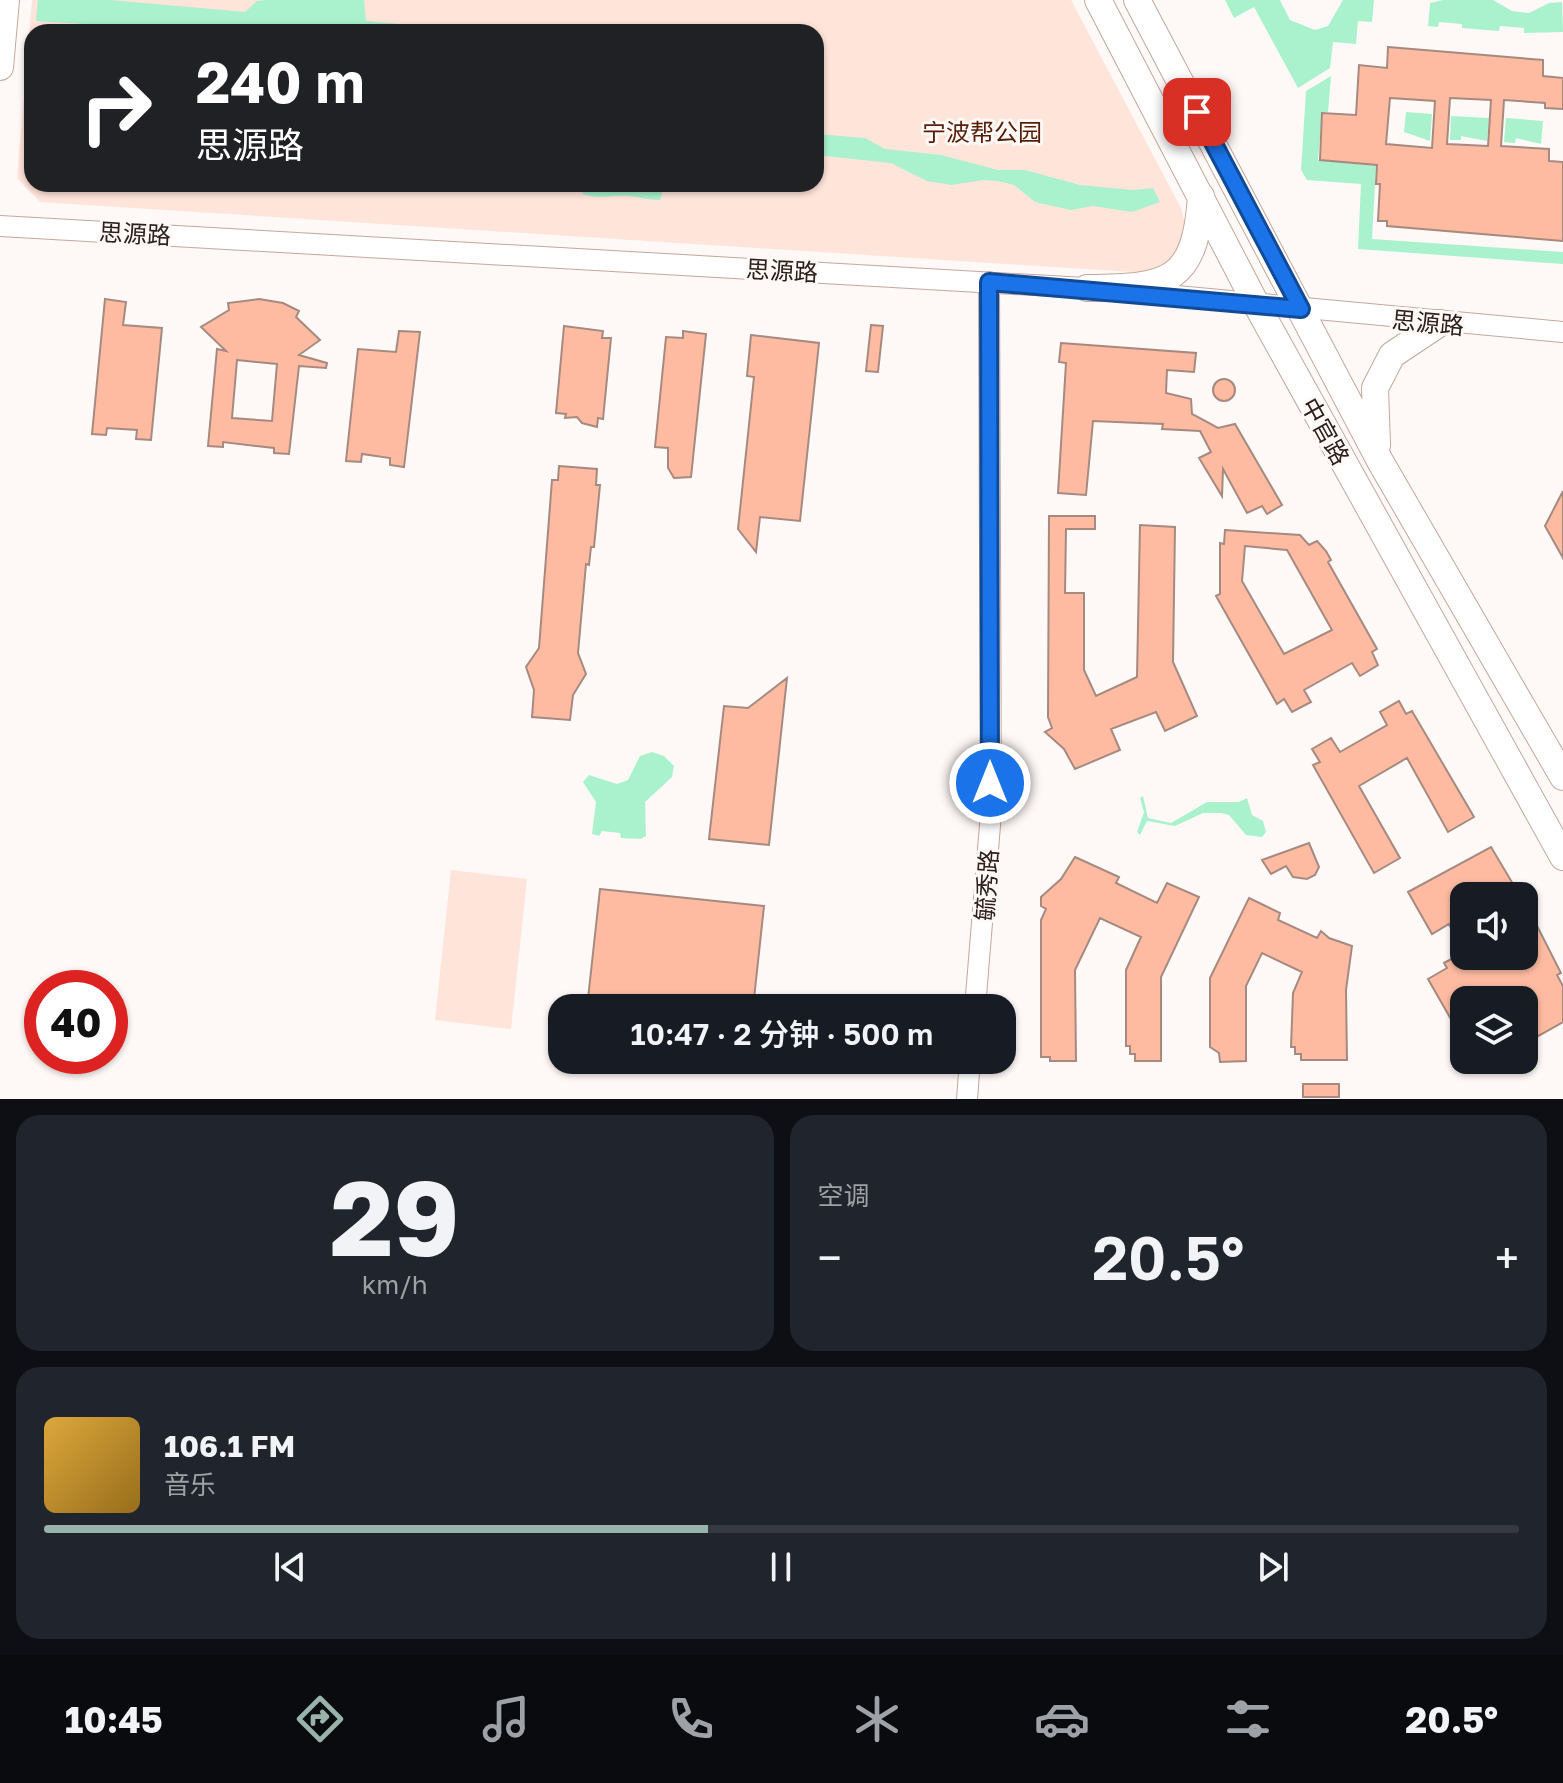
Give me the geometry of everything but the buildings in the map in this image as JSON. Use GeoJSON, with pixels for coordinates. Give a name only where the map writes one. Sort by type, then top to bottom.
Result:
{"type":"FeatureCollection","features":[{"type":"Feature","properties":{"kind":"main road"},"geometry":{"type":"LineString","coordinates":[[0,67],[6,0]]}},
{"type":"Feature","properties":{"kind":"main road","name":"中官路"},"geometry":{"type":"LineString","coordinates":[[1098,0],[1255,302],[1563,857]]}},
{"type":"Feature","properties":{"kind":"main road","name":"中官路"},"geometry":{"type":"LineString","coordinates":[[1137,0],[1380,461],[1563,777]]}},
{"type":"Feature","properties":{"kind":"main road"},"geometry":{"type":"LineString","coordinates":[[1087,288],[1135,288],[1175,275],[1192,256],[1201,196]]}},
{"type":"Feature","properties":{"kind":"main road"},"geometry":{"type":"LineString","coordinates":[[1380,461],[1374,426],[1375,388],[1392,355],[1440,323]]}},
{"type":"Feature","properties":{"kind":"street","name":"思源路"},"geometry":{"type":"LineString","coordinates":[[0,226],[1087,288],[1563,332]]}},
{"type":"Feature","properties":{"kind":"street","name":"毓秀路"},"geometry":{"type":"LineString","coordinates":[[976,994],[991,813],[989,282]]}},
{"type":"Feature","properties":{"kind":"street"},"geometry":{"type":"LineString","coordinates":[[967,1099],[969,1074]]}},
{"type":"Feature","properties":{"kind":"green space","name":"宁波帮公园"},"geometry":{"type":"Polygon","coordinates":[[[32,0],[1071,0],[1182,210],[1187,236],[1178,260],[1147,273],[40,202],[30,192],[824,192],[824,24],[30,24],[32,0]]]}},
{"type":"Feature","properties":{"kind":"green space","name":"宁波帮公园"},"geometry":{"type":"Polygon","coordinates":[[[24,95],[24,185],[17,178],[24,95]]]}},
{"type":"Feature","properties":{"kind":"green space"},"geometry":{"type":"Polygon","coordinates":[[[451,870],[527,879],[511,1029],[435,1020],[451,870]]]}},
{"type":"Feature","properties":{"kind":"shaded area"},"geometry":{"type":"Polygon","coordinates":[[[38,0],[110,0],[245,12],[257,1],[364,0],[366,21],[400,24],[85,24],[36,21],[38,0]]]}},
{"type":"Feature","properties":{"kind":"shaded area"},"geometry":{"type":"Polygon","coordinates":[[[1225,0],[1280,0],[1290,20],[1315,30],[1328,26],[1343,0],[1374,0],[1372,22],[1358,21],[1356,44],[1333,42],[1330,68],[1298,88],[1254,7],[1234,18],[1225,0]]]}},
{"type":"Feature","properties":{"kind":"shaded area"},"geometry":{"type":"Polygon","coordinates":[[[1493,0],[1512,11],[1529,13],[1549,3],[1562,2],[1563,32],[1524,33],[1524,28],[1500,26],[1499,31],[1462,28],[1462,24],[1439,22],[1438,27],[1428,26],[1430,3],[1493,0]]]}},
{"type":"Feature","properties":{"kind":"shaded area"},"geometry":{"type":"Polygon","coordinates":[[[1331,76],[1328,112],[1322,112],[1318,160],[1376,166],[1372,239],[1563,252],[1563,264],[1358,249],[1361,184],[1307,180],[1301,170],[1306,91],[1331,76]]]}},
{"type":"Feature","properties":{"kind":"shaded area"},"geometry":{"type":"Polygon","coordinates":[[[1406,112],[1432,114],[1430,141],[1404,132],[1406,112]]]}},
{"type":"Feature","properties":{"kind":"shaded area"},"geometry":{"type":"Polygon","coordinates":[[[1451,116],[1489,118],[1487,141],[1461,136],[1461,140],[1450,140],[1451,116]]]}},
{"type":"Feature","properties":{"kind":"shaded area"},"geometry":{"type":"Polygon","coordinates":[[[1506,118],[1543,121],[1541,144],[1516,138],[1515,143],[1504,142],[1506,118]]]}},
{"type":"Feature","properties":{"kind":"shaded area"},"geometry":{"type":"Polygon","coordinates":[[[824,135],[865,138],[885,149],[941,155],[998,170],[1025,170],[1080,185],[1133,190],[1153,188],[1160,202],[1132,212],[1093,206],[1071,210],[1035,202],[1014,185],[984,180],[951,185],[927,181],[891,163],[824,156],[824,135]]]}},
{"type":"Feature","properties":{"kind":"shaded area"},"geometry":{"type":"Polygon","coordinates":[[[582,192],[662,192],[660,200],[582,192]]]}},
{"type":"Feature","properties":{"kind":"shaded area"},"geometry":{"type":"Polygon","coordinates":[[[652,752],[664,756],[674,766],[672,777],[645,802],[646,836],[641,839],[621,838],[620,833],[602,831],[599,836],[592,834],[596,802],[583,782],[589,775],[617,784],[628,780],[640,756],[652,752]]]}},
{"type":"Feature","properties":{"kind":"shaded area"},"geometry":{"type":"Polygon","coordinates":[[[1143,796],[1148,818],[1171,823],[1207,802],[1239,802],[1247,798],[1252,815],[1263,821],[1266,832],[1262,837],[1246,835],[1229,815],[1203,813],[1175,826],[1147,821],[1140,835],[1137,832],[1144,812],[1140,798],[1143,796]]]}},
{"type":"Feature","properties":{"kind":"route"},"geometry":{"type":"LineString","coordinates":[[990,783],[989,282],[1255,302],[1301,309],[1197,112]]}}]}
